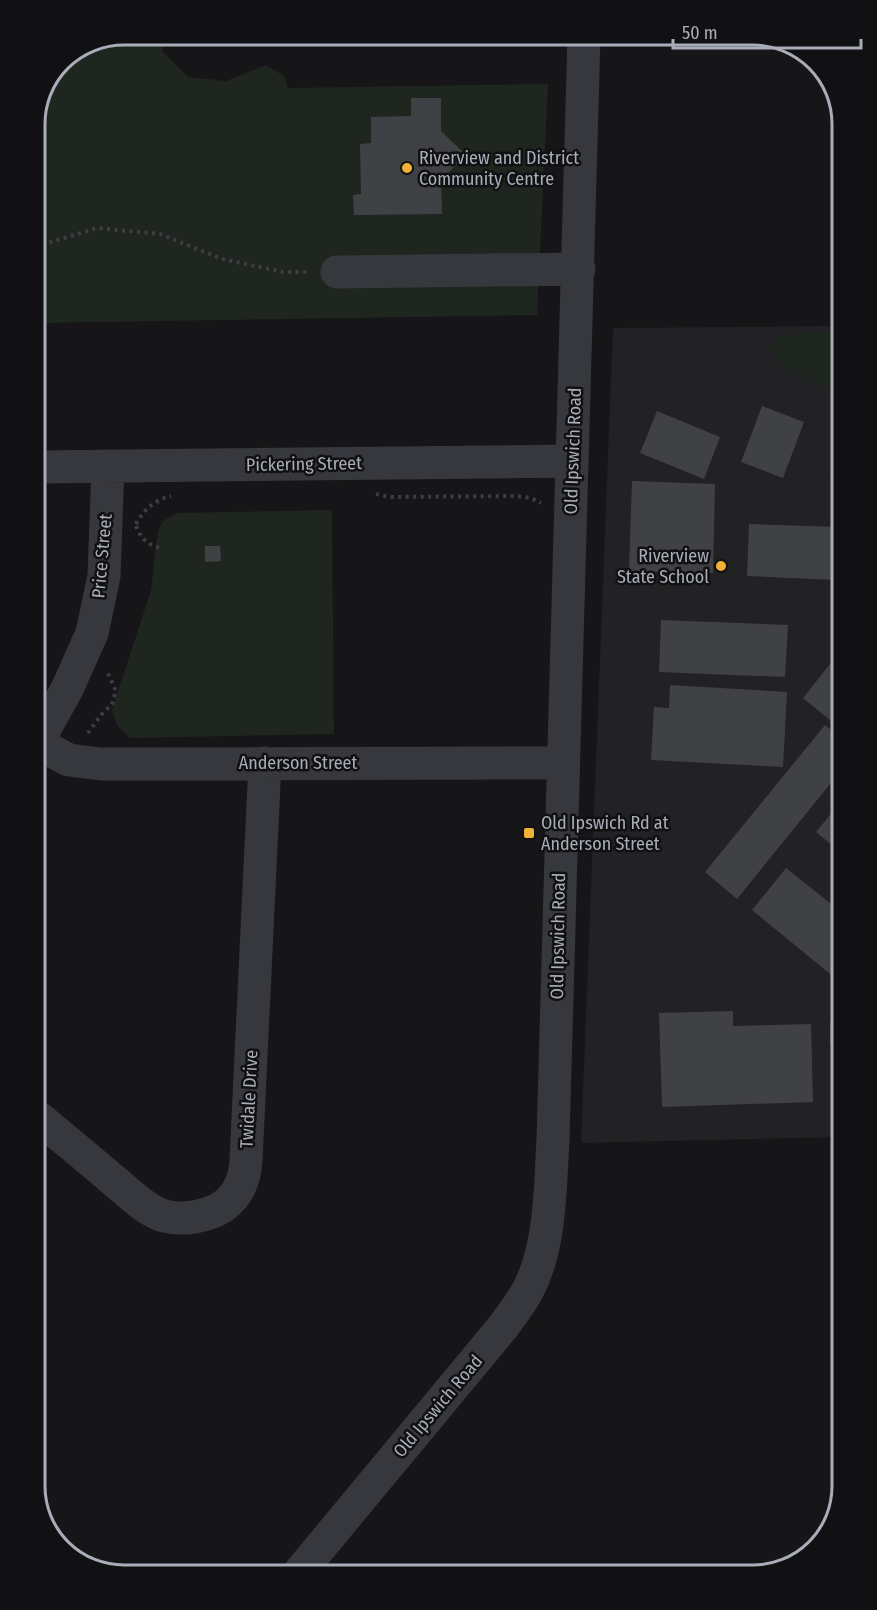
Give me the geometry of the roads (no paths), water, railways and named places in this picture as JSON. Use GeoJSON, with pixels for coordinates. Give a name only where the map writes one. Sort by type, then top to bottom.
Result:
{"type":"FeatureCollection","features":[{"type":"Feature","properties":{"kind":"street","name":"Old Ipswich Road"},"geometry":{"type":"LineString","coordinates":[[305,1565],[502,1328],[528,1289],[543,1249],[553,1140],[584,45]]}},
{"type":"Feature","properties":{"kind":"street"},"geometry":{"type":"LineString","coordinates":[[337,272],[579,269]]}},
{"type":"Feature","properties":{"kind":"street","name":"Pickering Street"},"geometry":{"type":"LineString","coordinates":[[45,467],[572,461]]}},
{"type":"Feature","properties":{"kind":"street","name":"Price Street"},"geometry":{"type":"LineString","coordinates":[[45,730],[67,689],[92,633],[104,576],[108,466]]}},
{"type":"Feature","properties":{"kind":"street","name":"Anderson Street"},"geometry":{"type":"LineString","coordinates":[[45,747],[69,760],[100,764],[562,763]]}},
{"type":"Feature","properties":{"kind":"street","name":"Twidale Drive"},"geometry":{"type":"LineString","coordinates":[[45,1123],[139,1201],[161,1214],[189,1219],[203,1216],[220,1208],[233,1198],[241,1186],[246,1174],[265,763]]}},
{"type":"Feature","properties":{"kind":"place","name":"Riverview and District Community Centre"},"geometry":{"type":"Point","coordinates":[407,168]}},
{"type":"Feature","properties":{"kind":"place","name":"Riverview State School"},"geometry":{"type":"Point","coordinates":[721,566]}},
{"type":"Feature","properties":{"kind":"place","name":"Old Ipswich Rd at Anderson Street"},"geometry":{"type":"Point","coordinates":[529,833]}}]}
